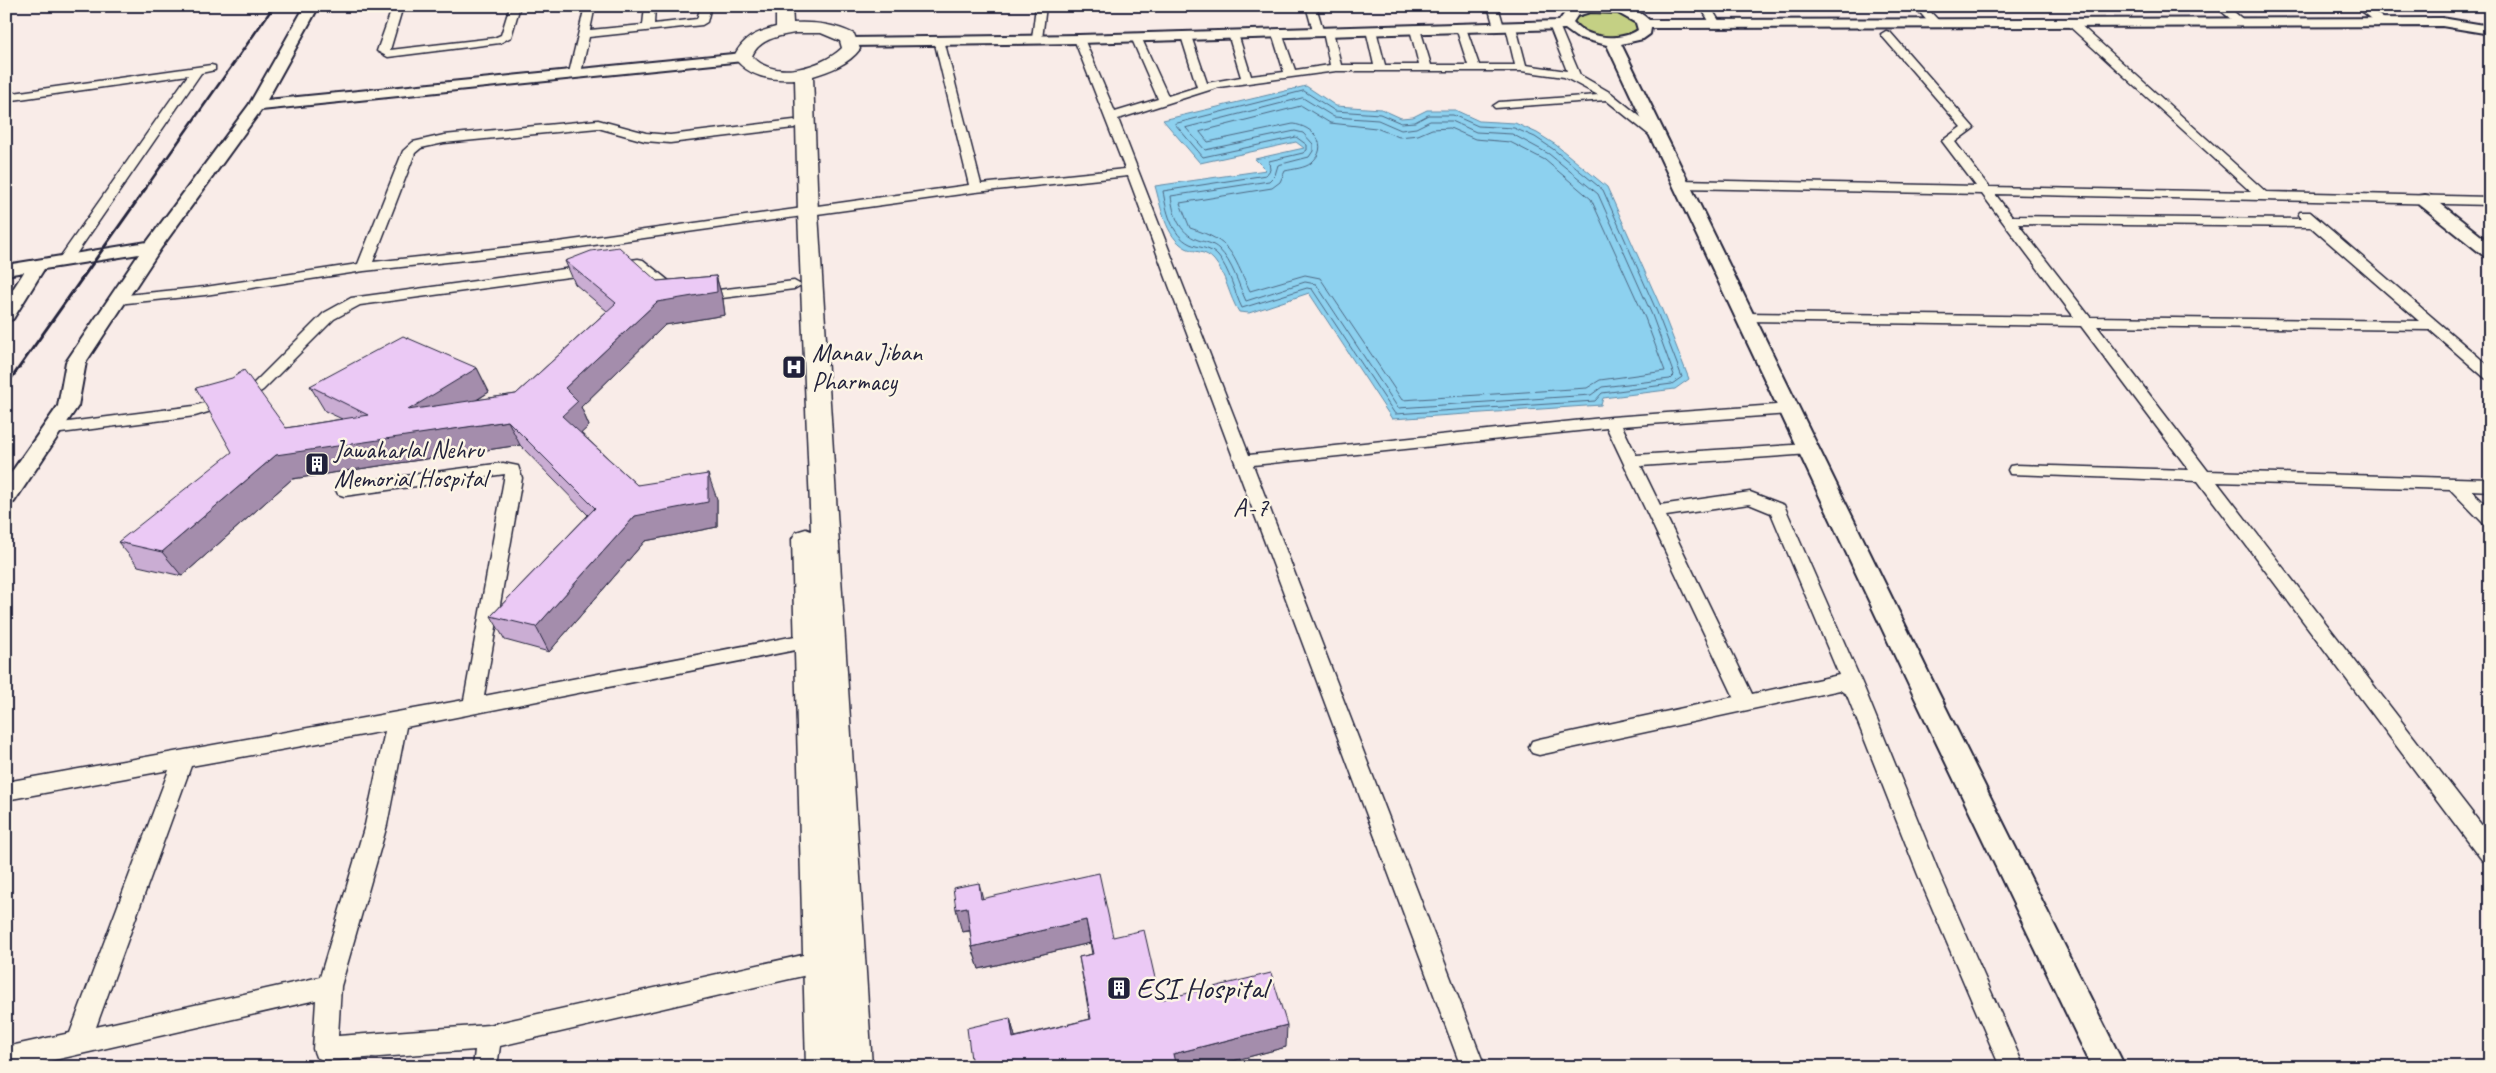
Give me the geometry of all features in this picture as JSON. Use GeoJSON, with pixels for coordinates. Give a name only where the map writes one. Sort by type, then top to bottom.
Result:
{"type":"FeatureCollection","features":[{"type":"Feature","properties":{"kind":"main road"},"geometry":{"type":"LineString","coordinates":[[784,6],[785,30]]}},
{"type":"Feature","properties":{"kind":"main road"},"geometry":{"type":"LineString","coordinates":[[803,21],[844,35],[850,42],[851,49],[835,63],[795,73],[756,70],[746,64],[743,57],[744,50],[750,44],[765,36],[785,30],[803,21]]}},
{"type":"Feature","properties":{"kind":"main road"},"geometry":{"type":"LineString","coordinates":[[795,73],[794,124],[802,214],[794,285],[811,640],[834,959],[853,1067]]}},
{"type":"Feature","properties":{"kind":"main road"},"geometry":{"type":"LineString","coordinates":[[795,73],[834,959],[825,1067]]}},
{"type":"Feature","properties":{"kind":"street"},"geometry":{"type":"LineString","coordinates":[[6,497],[68,406],[76,362],[154,246],[256,106],[312,6]]}},
{"type":"Feature","properties":{"kind":"street"},"geometry":{"type":"LineString","coordinates":[[398,6],[383,51],[388,54],[496,41],[506,37],[515,6]]}},
{"type":"Feature","properties":{"kind":"street"},"geometry":{"type":"LineString","coordinates":[[575,73],[590,6]]}},
{"type":"Feature","properties":{"kind":"street"},"geometry":{"type":"LineString","coordinates":[[648,27],[650,6]]}},
{"type":"Feature","properties":{"kind":"street"},"geometry":{"type":"LineString","coordinates":[[583,34],[702,22],[706,6]]}},
{"type":"Feature","properties":{"kind":"street"},"geometry":{"type":"LineString","coordinates":[[1038,39],[1041,6]]}},
{"type":"Feature","properties":{"kind":"street"},"geometry":{"type":"LineString","coordinates":[[1311,6],[1323,31],[1336,68]]}},
{"type":"Feature","properties":{"kind":"street"},"geometry":{"type":"LineString","coordinates":[[1493,6],[1505,27],[1521,68]]}},
{"type":"Feature","properties":{"kind":"street"},"geometry":{"type":"LineString","coordinates":[[1705,6],[1716,24]]}},
{"type":"Feature","properties":{"kind":"street"},"geometry":{"type":"LineString","coordinates":[[1919,6],[1935,23]]}},
{"type":"Feature","properties":{"kind":"street"},"geometry":{"type":"LineString","coordinates":[[2220,6],[2241,22]]}},
{"type":"Feature","properties":{"kind":"street"},"geometry":{"type":"LineString","coordinates":[[2360,6],[2383,22]]}},
{"type":"Feature","properties":{"kind":"street"},"geometry":{"type":"LineString","coordinates":[[1561,25],[1574,12],[1597,7],[1631,13],[1645,24],[2487,21]]}},
{"type":"Feature","properties":{"kind":"street"},"geometry":{"type":"LineString","coordinates":[[2072,23],[2265,198]]}},
{"type":"Feature","properties":{"kind":"street"},"geometry":{"type":"LineString","coordinates":[[850,42],[1079,39],[1561,25],[1584,36],[1612,40],[1638,36],[1645,30],[1645,24]]}},
{"type":"Feature","properties":{"kind":"street"},"geometry":{"type":"LineString","coordinates":[[1561,25],[1575,77]]}},
{"type":"Feature","properties":{"kind":"street"},"geometry":{"type":"LineString","coordinates":[[1461,28],[1475,68]]}},
{"type":"Feature","properties":{"kind":"street"},"geometry":{"type":"LineString","coordinates":[[1415,29],[1426,68]]}},
{"type":"Feature","properties":{"kind":"street"},"geometry":{"type":"LineString","coordinates":[[1371,30],[1380,68]]}},
{"type":"Feature","properties":{"kind":"street"},"geometry":{"type":"LineString","coordinates":[[1277,32],[1292,74]]}},
{"type":"Feature","properties":{"kind":"street"},"geometry":{"type":"LineString","coordinates":[[1233,34],[1247,80]]}},
{"type":"Feature","properties":{"kind":"street"},"geometry":{"type":"LineString","coordinates":[[1886,34],[1968,128],[1948,141],[2490,853]]}},
{"type":"Feature","properties":{"kind":"street"},"geometry":{"type":"LineString","coordinates":[[1186,36],[1203,88]]}},
{"type":"Feature","properties":{"kind":"street"},"geometry":{"type":"LineString","coordinates":[[1136,37],[1164,100]]}},
{"type":"Feature","properties":{"kind":"street"},"geometry":{"type":"LineString","coordinates":[[1079,39],[1134,172],[1473,1067]]}},
{"type":"Feature","properties":{"kind":"street"},"geometry":{"type":"LineString","coordinates":[[939,40],[976,188]]}},
{"type":"Feature","properties":{"kind":"street"},"geometry":{"type":"LineString","coordinates":[[1612,40],[1924,690],[2109,1067]]}},
{"type":"Feature","properties":{"kind":"street"},"geometry":{"type":"LineString","coordinates":[[256,106],[743,57]]}},
{"type":"Feature","properties":{"kind":"street"},"geometry":{"type":"LineString","coordinates":[[6,98],[211,68]]}},
{"type":"Feature","properties":{"kind":"street"},"geometry":{"type":"LineString","coordinates":[[1112,117],[1203,88],[1336,68],[1521,68],[1549,71],[1575,77],[1605,95],[1657,135]]}},
{"type":"Feature","properties":{"kind":"street"},"geometry":{"type":"LineString","coordinates":[[65,260],[197,70]]}},
{"type":"Feature","properties":{"kind":"street"},"geometry":{"type":"LineString","coordinates":[[1499,106],[1601,98],[1605,95]]}},
{"type":"Feature","properties":{"kind":"street"},"geometry":{"type":"LineString","coordinates":[[364,267],[409,151],[417,144],[444,139],[598,124],[645,137],[670,139],[794,124]]}},
{"type":"Feature","properties":{"kind":"street"},"geometry":{"type":"LineString","coordinates":[[117,300],[205,291],[364,267],[558,246],[802,214],[976,188],[1134,172]]}},
{"type":"Feature","properties":{"kind":"street"},"geometry":{"type":"LineString","coordinates":[[1681,184],[2265,198],[2490,200]]}},
{"type":"Feature","properties":{"kind":"street"},"geometry":{"type":"LineString","coordinates":[[2285,198],[2490,375]]}},
{"type":"Feature","properties":{"kind":"street"},"geometry":{"type":"LineString","coordinates":[[2425,200],[2490,252]]}},
{"type":"Feature","properties":{"kind":"street"},"geometry":{"type":"LineString","coordinates":[[2008,220],[2314,223]]}},
{"type":"Feature","properties":{"kind":"street"},"geometry":{"type":"LineString","coordinates":[[6,270],[154,246]]}},
{"type":"Feature","properties":{"kind":"street"},"geometry":{"type":"LineString","coordinates":[[53,429],[195,411],[241,397],[258,387],[329,316],[356,301],[638,263],[682,299],[794,285]]}},
{"type":"Feature","properties":{"kind":"street"},"geometry":{"type":"LineString","coordinates":[[6,315],[38,265]]}},
{"type":"Feature","properties":{"kind":"street"},"geometry":{"type":"LineString","coordinates":[[1744,317],[2434,326]]}},
{"type":"Feature","properties":{"kind":"street"},"geometry":{"type":"LineString","coordinates":[[1243,461],[1612,422],[1789,409]]}},
{"type":"Feature","properties":{"kind":"street"},"geometry":{"type":"LineString","coordinates":[[1612,422],[1746,702]]}},
{"type":"Feature","properties":{"kind":"street"},"geometry":{"type":"LineString","coordinates":[[1631,462],[1809,449]]}},
{"type":"Feature","properties":{"kind":"street"},"geometry":{"type":"LineString","coordinates":[[344,490],[503,468],[512,470],[514,478],[473,705]]}},
{"type":"Feature","properties":{"kind":"street"},"geometry":{"type":"LineString","coordinates":[[2016,470],[2490,485]]}},
{"type":"Feature","properties":{"kind":"street"},"geometry":{"type":"LineString","coordinates":[[2455,484],[2490,520]]}},
{"type":"Feature","properties":{"kind":"street"},"geometry":{"type":"LineString","coordinates":[[1655,512],[1750,498],[1778,509],[1855,690],[1930,876],[2012,1067]]}},
{"type":"Feature","properties":{"kind":"street"},"geometry":{"type":"LineString","coordinates":[[6,791],[396,721],[811,640]]}},
{"type":"Feature","properties":{"kind":"street"},"geometry":{"type":"LineString","coordinates":[[1539,746],[1842,682],[1855,690]]}},
{"type":"Feature","properties":{"kind":"street"},"geometry":{"type":"LineString","coordinates":[[396,721],[376,825],[329,986],[325,1049],[489,1037],[834,959]]}},
{"type":"Feature","properties":{"kind":"street"},"geometry":{"type":"LineString","coordinates":[[78,1043],[183,760]]}},
{"type":"Feature","properties":{"kind":"street"},"geometry":{"type":"LineString","coordinates":[[6,1059],[329,986]]}},
{"type":"Feature","properties":{"kind":"street"},"geometry":{"type":"LineString","coordinates":[[484,1067],[489,1037]]}},
{"type":"Feature","properties":{"kind":"green space"},"geometry":{"type":"Polygon","coordinates":[[[1606,9],[1631,16],[1641,29],[1614,38],[1587,33],[1571,22],[1577,14],[1606,9]]]}},
{"type":"Feature","properties":{"kind":"water"},"geometry":{"type":"Polygon","coordinates":[[[1306,86],[1336,106],[1381,109],[1401,118],[1413,117],[1427,110],[1455,110],[1479,121],[1515,123],[1537,133],[1556,145],[1607,187],[1662,310],[1689,379],[1675,389],[1603,398],[1601,405],[1392,419],[1309,293],[1249,313],[1239,312],[1222,272],[1214,260],[1204,253],[1186,248],[1173,236],[1162,212],[1155,186],[1266,170],[1255,159],[1304,148],[1296,142],[1200,163],[1163,120],[1306,86]]]}},
{"type":"Feature","properties":{"kind":"building"},"geometry":{"type":"Polygon","coordinates":[[[619,247],[657,281],[716,276],[717,292],[657,302],[565,388],[578,401],[562,416],[637,485],[708,474],[708,502],[635,516],[536,627],[491,616],[595,508],[508,421],[276,455],[162,552],[118,542],[232,452],[196,388],[232,378],[244,370],[286,428],[368,415],[310,386],[403,336],[477,368],[408,410],[516,394],[616,303],[565,261],[591,251],[619,247]]]}},
{"type":"Feature","properties":{"kind":"building","name":"ESI Hospital"},"geometry":{"type":"Polygon","coordinates":[[[1099,873],[1113,937],[1144,930],[1160,1000],[1271,973],[1287,1025],[1173,1054],[1176,1067],[972,1067],[967,1028],[1010,1018],[1013,1038],[1091,1019],[1079,957],[1093,954],[1086,920],[972,947],[967,907],[956,909],[953,888],[979,883],[981,899],[1099,873]]]}},
{"type":"Feature","properties":{"kind":"railway"},"geometry":{"type":"LineString","coordinates":[[145,189],[274,6]]}},
{"type":"Feature","properties":{"kind":"railway"},"geometry":{"type":"LineString","coordinates":[[6,386],[146,188]]}},
{"type":"Feature","properties":{"kind":"place","name":"Manav Jiban Pharmacy"},"geometry":{"type":"Point","coordinates":[794,367]}},
{"type":"Feature","properties":{"kind":"place","name":"Jawaharlal Nehru Memorial Hospital"},"geometry":{"type":"Point","coordinates":[317,464]}},
{"type":"Feature","properties":{"kind":"place","name":"ESI Hospital"},"geometry":{"type":"Point","coordinates":[1119,988]}},
{"type":"Feature","properties":{"kind":"district","name":"A-7"},"geometry":{"type":"Point","coordinates":[1251,507]}}]}
